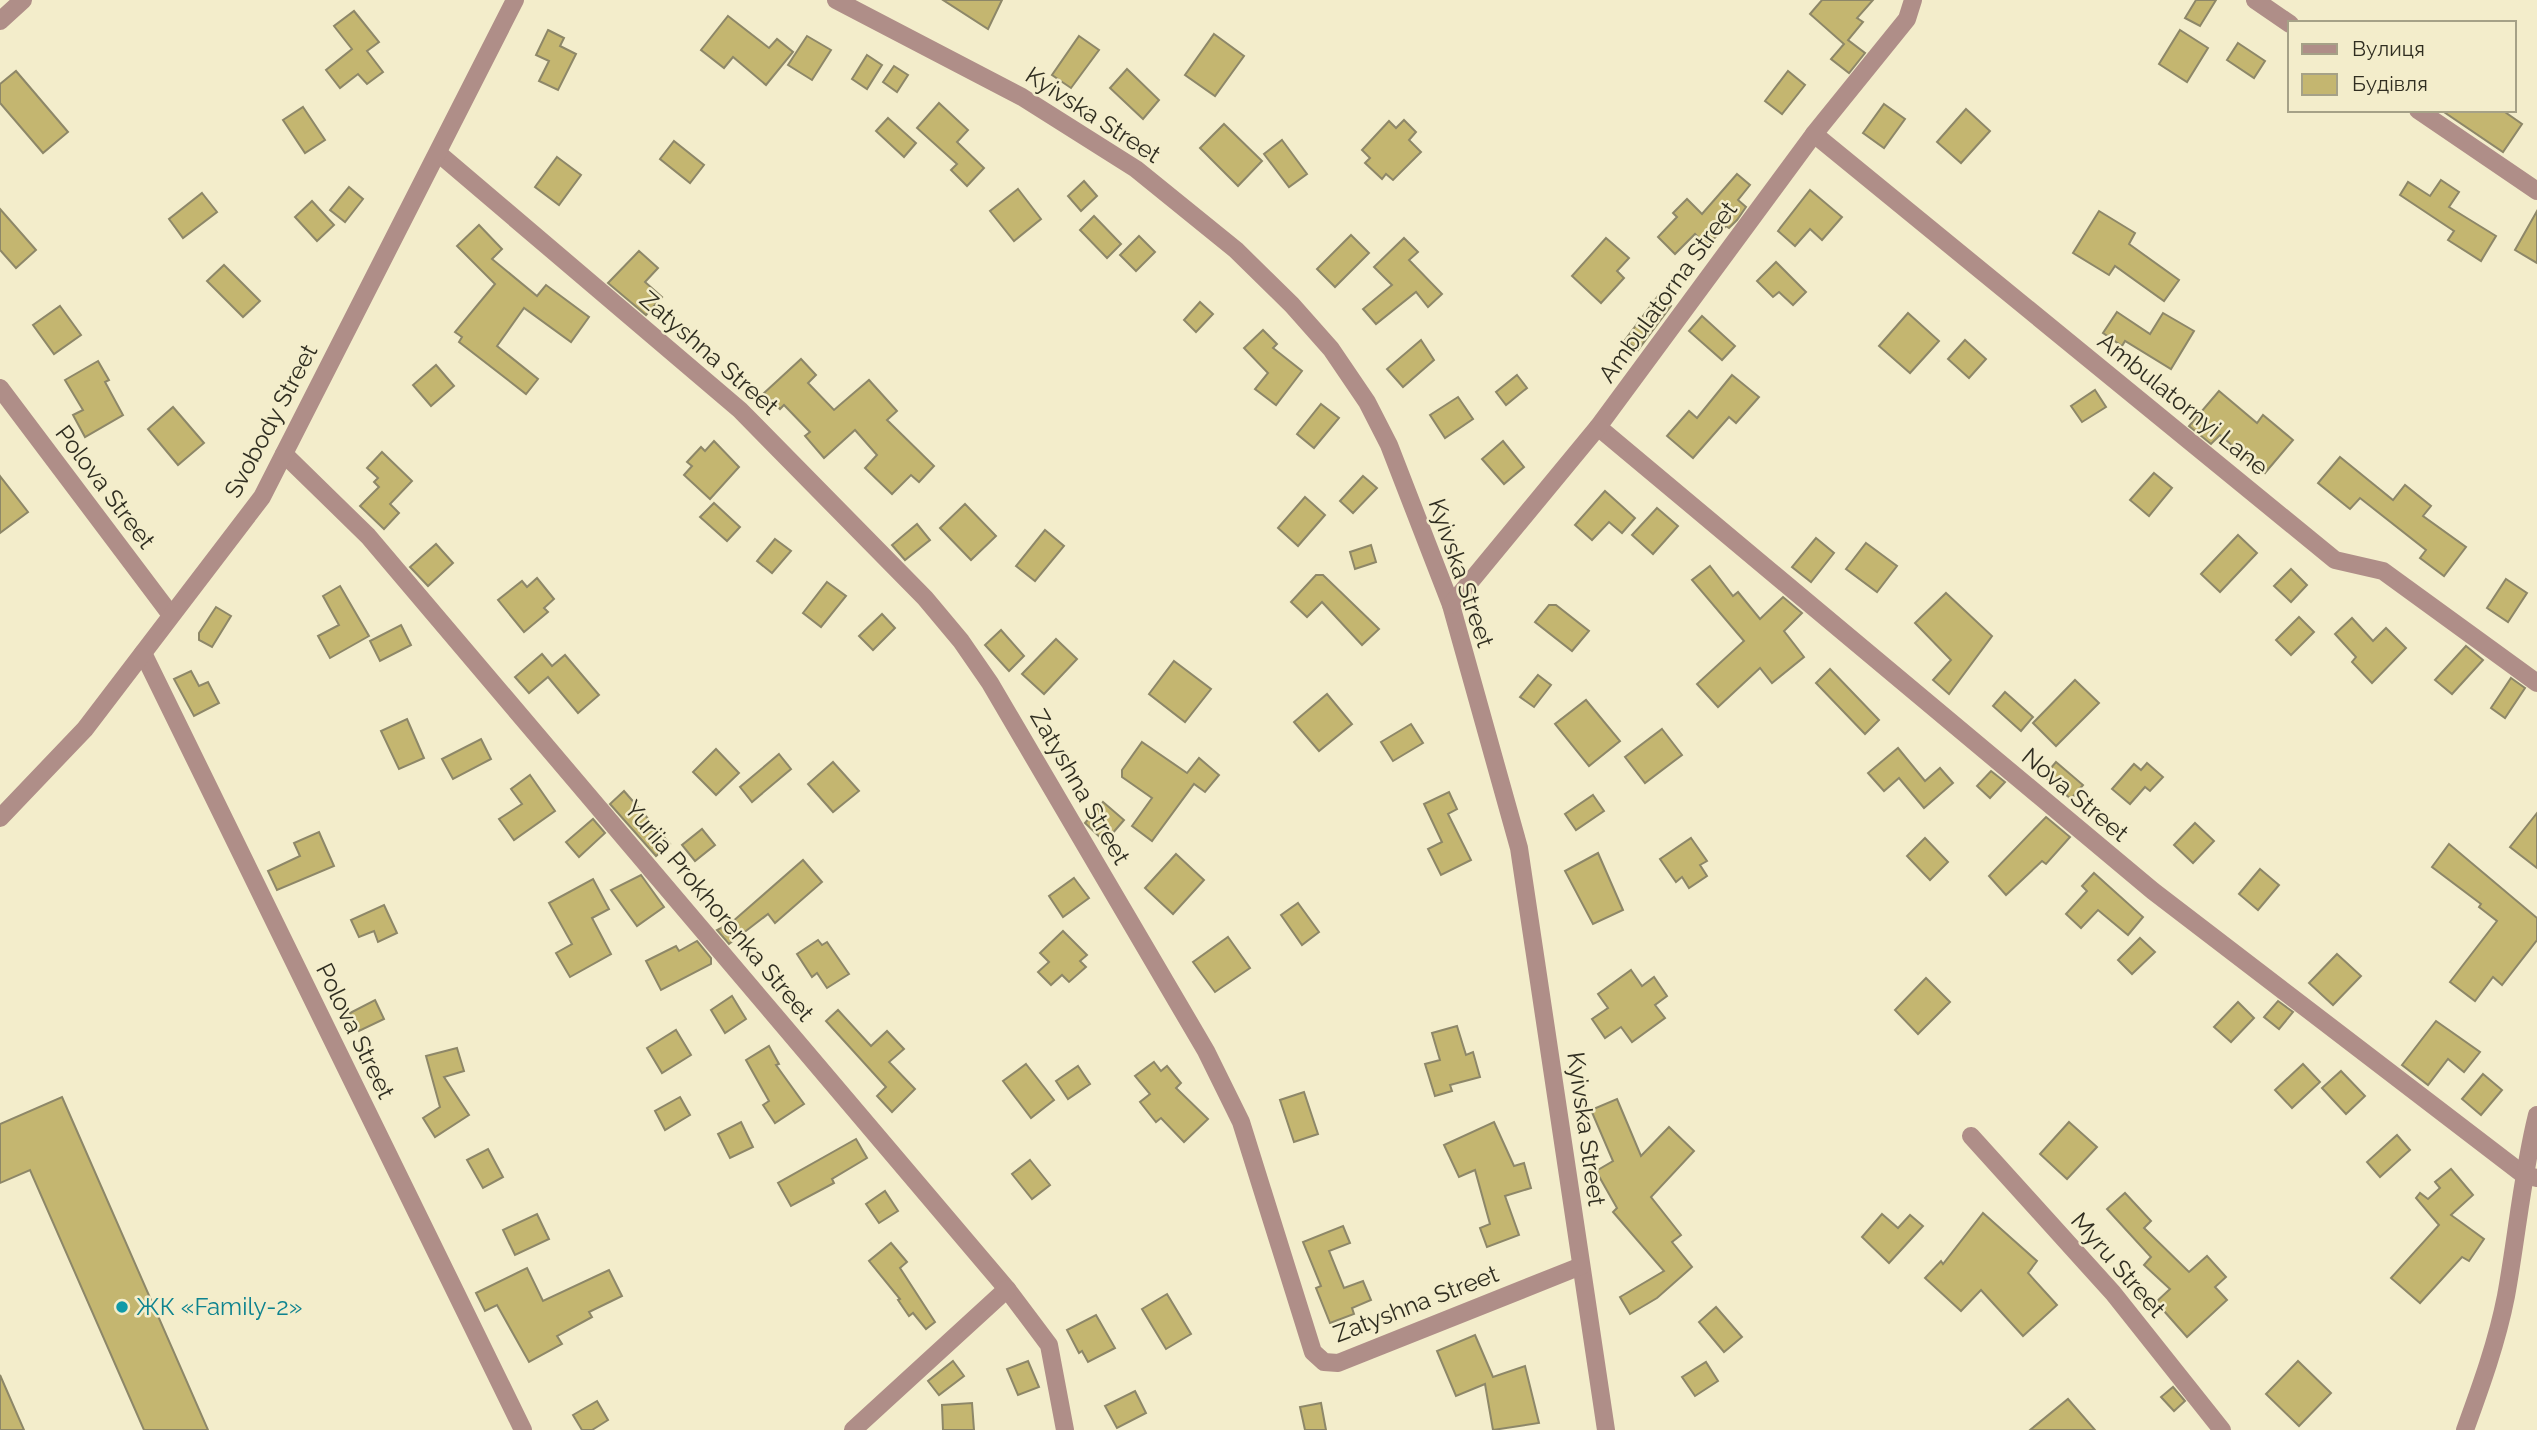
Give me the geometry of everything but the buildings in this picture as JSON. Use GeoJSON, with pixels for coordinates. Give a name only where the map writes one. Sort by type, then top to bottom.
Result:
{"type":"FeatureCollection","features":[{"type":"Feature","properties":{"kind":"street"},"geometry":{"type":"LineString","coordinates":[[0,21],[23,0]]}},
{"type":"Feature","properties":{"kind":"street","name":"Svobody Street"},"geometry":{"type":"LineString","coordinates":[[0,818],[85,729],[262,498],[515,0]]}},
{"type":"Feature","properties":{"kind":"street","name":"Kyivska Street"},"geometry":{"type":"LineString","coordinates":[[835,0],[960,63],[1092,139],[1136,169],[1236,250],[1293,305],[1331,349],[1367,402],[1389,445],[1451,605],[1519,848],[1606,1430]]}},
{"type":"Feature","properties":{"kind":"street","name":"Ambulatorna Street"},"geometry":{"type":"LineString","coordinates":[[1451,605],[1598,427],[1814,134],[1907,19],[1913,0]]}},
{"type":"Feature","properties":{"kind":"street"},"geometry":{"type":"LineString","coordinates":[[2255,0],[2288,23]]}},
{"type":"Feature","properties":{"kind":"street"},"geometry":{"type":"LineString","coordinates":[[2421,112],[2537,191]]}},
{"type":"Feature","properties":{"kind":"street","name":"Ambulatornyi Lane"},"geometry":{"type":"LineString","coordinates":[[1814,134],[2335,559],[2383,571],[2537,683]]}},
{"type":"Feature","properties":{"kind":"street","name":"Zatyshna Street"},"geometry":{"type":"LineString","coordinates":[[438,153],[740,410],[925,597],[961,641],[990,683],[1206,1051],[1241,1122],[1313,1352],[1324,1362],[1338,1363],[1581,1266]]}},
{"type":"Feature","properties":{"kind":"street","name":"Polova Street"},"geometry":{"type":"LineString","coordinates":[[0,388],[171,615]]}},
{"type":"Feature","properties":{"kind":"street","name":"Nova Street"},"geometry":{"type":"LineString","coordinates":[[1598,427],[2153,891],[2530,1177]]}},
{"type":"Feature","properties":{"kind":"street","name":"Yuriia Prokhorenka Street"},"geometry":{"type":"LineString","coordinates":[[284,454],[368,536],[1007,1289],[1049,1345],[1065,1430]]}},
{"type":"Feature","properties":{"kind":"street","name":"Polova Street"},"geometry":{"type":"LineString","coordinates":[[143,653],[523,1430]]}},
{"type":"Feature","properties":{"kind":"street"},"geometry":{"type":"LineString","coordinates":[[2465,1430],[2487,1371],[2506,1298],[2530,1177],[2537,1115]]}},
{"type":"Feature","properties":{"kind":"street","name":"Myru Street"},"geometry":{"type":"LineString","coordinates":[[1971,1136],[2113,1293],[2222,1430]]}},
{"type":"Feature","properties":{"kind":"street"},"geometry":{"type":"LineString","coordinates":[[853,1430],[1007,1289]]}},
{"type":"Feature","properties":{"kind":"place","name":"ЖК «Family-2»"},"geometry":{"type":"Point","coordinates":[122,1307]}}]}
